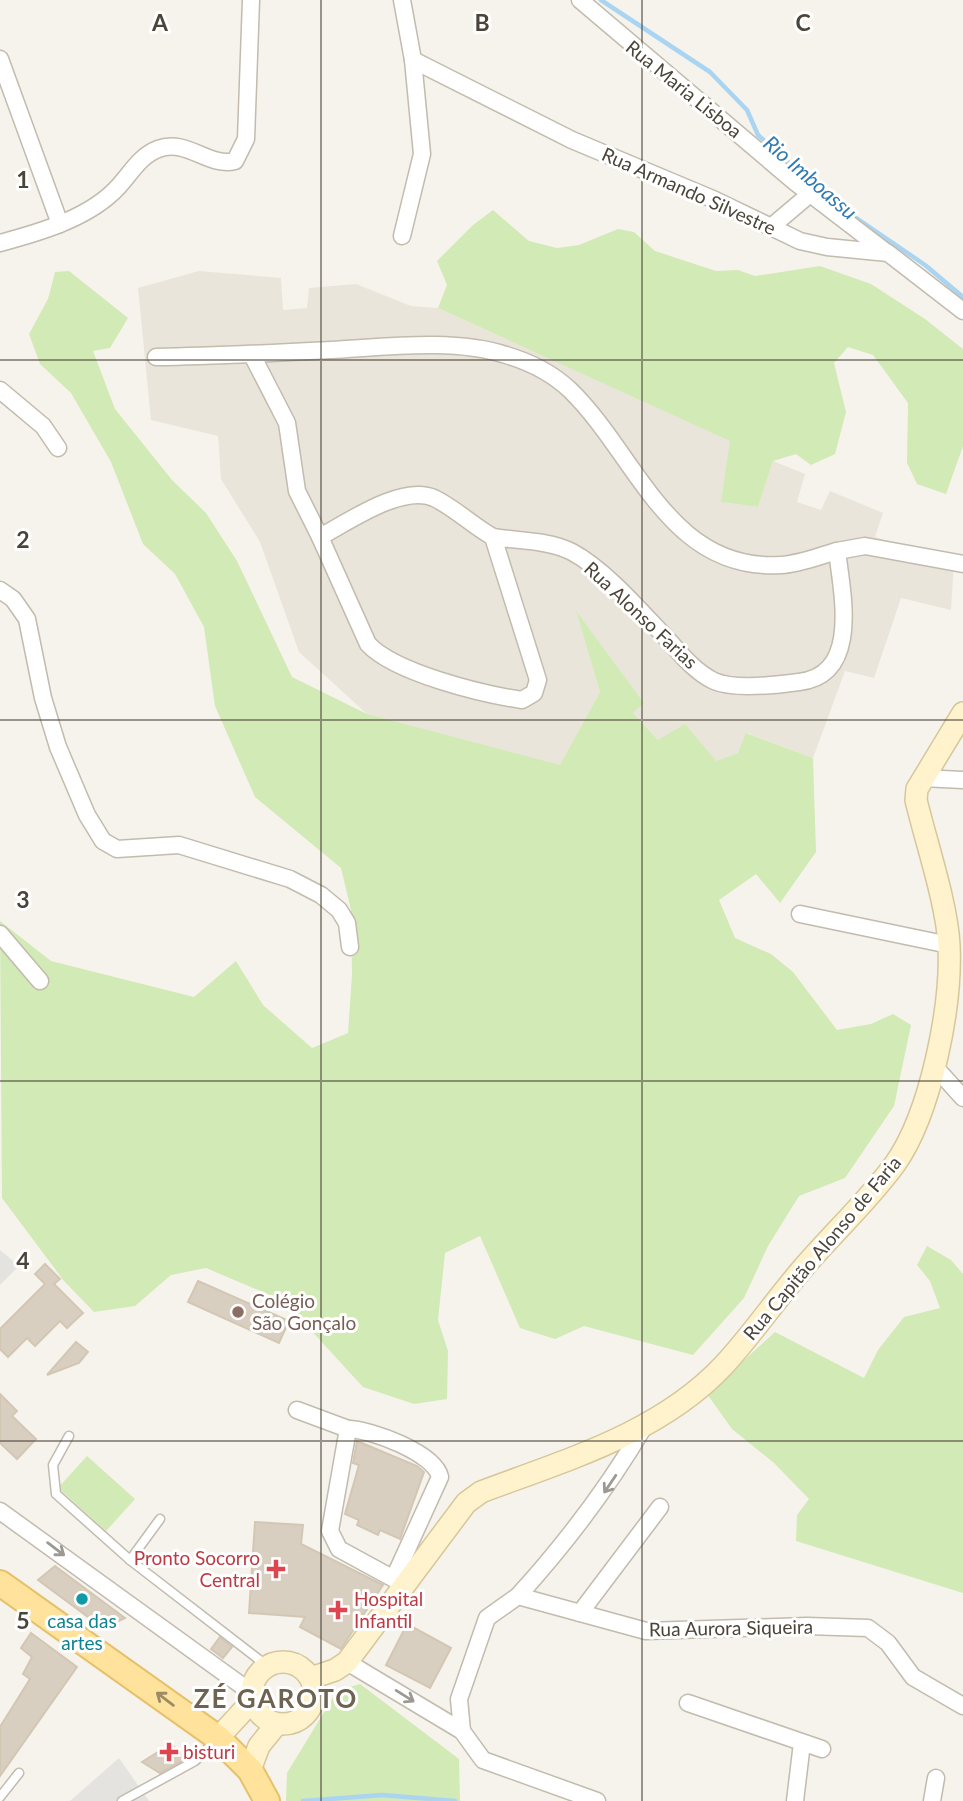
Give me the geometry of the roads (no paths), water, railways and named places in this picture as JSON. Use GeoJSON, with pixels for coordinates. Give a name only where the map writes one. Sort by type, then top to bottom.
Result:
{"type":"FeatureCollection","features":[{"type":"Feature","properties":{"kind":"main road"},"geometry":{"type":"LineString","coordinates":[[0,1583],[218,1738],[250,1770],[266,1799]]}},
{"type":"Feature","properties":{"kind":"street"},"geometry":{"type":"LineString","coordinates":[[0,243],[60,224],[112,194],[139,161],[157,149],[173,145],[229,163],[240,156],[246,139],[248,112],[251,0]]}},
{"type":"Feature","properties":{"kind":"street"},"geometry":{"type":"LineString","coordinates":[[402,0],[413,60],[422,154],[402,236]]}},
{"type":"Feature","properties":{"kind":"street","name":"Rua Maria Lisboa"},"geometry":{"type":"LineString","coordinates":[[580,0],[810,194],[888,253]]}},
{"type":"Feature","properties":{"kind":"street"},"geometry":{"type":"LineString","coordinates":[[0,59],[60,224]]}},
{"type":"Feature","properties":{"kind":"street","name":"Rua Armando Silvestre"},"geometry":{"type":"LineString","coordinates":[[413,60],[572,140],[800,241],[827,247],[888,253]]}},
{"type":"Feature","properties":{"kind":"street"},"geometry":{"type":"LineString","coordinates":[[771,227],[810,194]]}},
{"type":"Feature","properties":{"kind":"street"},"geometry":{"type":"LineString","coordinates":[[888,253],[963,311]]}},
{"type":"Feature","properties":{"kind":"street"},"geometry":{"type":"LineString","coordinates":[[156,358],[382,347],[464,346],[504,354],[543,369],[570,391],[670,519],[696,544],[715,555],[759,565],[782,565],[865,546],[963,564]]}},
{"type":"Feature","properties":{"kind":"street"},"geometry":{"type":"LineString","coordinates":[[252,355],[287,423],[297,491],[368,644],[391,663],[459,685],[522,700],[534,693],[538,680],[493,537],[433,497],[412,495],[383,503],[320,537]]}},
{"type":"Feature","properties":{"kind":"street"},"geometry":{"type":"LineString","coordinates":[[0,390],[43,426],[58,449]]}},
{"type":"Feature","properties":{"kind":"street","name":"Rua Alonso Farias"},"geometry":{"type":"LineString","coordinates":[[493,537],[543,543],[572,552],[623,593],[685,659],[715,682],[741,685],[807,681],[827,671],[840,650],[845,623],[837,551]]}},
{"type":"Feature","properties":{"kind":"street"},"geometry":{"type":"LineString","coordinates":[[0,590],[13,599],[27,619],[43,698],[58,747],[87,815],[103,841],[117,849],[179,845],[290,879],[321,895],[339,910],[347,923],[350,947]]}},
{"type":"Feature","properties":{"kind":"street","name":"Rua Capitão Alonso de Faria"},"geometry":{"type":"LineString","coordinates":[[311,1678],[335,1670],[347,1662],[400,1581],[456,1512],[481,1492],[611,1442],[645,1425],[694,1393],[722,1367],[804,1267],[896,1163],[919,1117],[934,1067],[946,990],[949,945],[916,800],[922,778],[963,713]]}},
{"type":"Feature","properties":{"kind":"street"},"geometry":{"type":"LineString","coordinates":[[922,778],[963,780]]}},
{"type":"Feature","properties":{"kind":"street"},"geometry":{"type":"LineString","coordinates":[[800,914],[949,945]]}},
{"type":"Feature","properties":{"kind":"street"},"geometry":{"type":"LineString","coordinates":[[0,934],[40,981]]}},
{"type":"Feature","properties":{"kind":"street"},"geometry":{"type":"LineString","coordinates":[[934,1067],[963,1098]]}},
{"type":"Feature","properties":{"kind":"street"},"geometry":{"type":"LineString","coordinates":[[297,1410],[348,1429],[363,1429],[425,1456],[439,1470],[440,1477],[400,1581],[339,1549],[333,1540],[330,1531],[348,1429]]}},
{"type":"Feature","properties":{"kind":"street","name":"Rua Capitão Alonso de Faria"},"geometry":{"type":"LineString","coordinates":[[518,1596],[586,1517],[613,1480],[645,1425]]}},
{"type":"Feature","properties":{"kind":"street"},"geometry":{"type":"LineString","coordinates":[[580,1613],[660,1507]]}},
{"type":"Feature","properties":{"kind":"street"},"geometry":{"type":"LineString","coordinates":[[0,1511],[252,1697],[264,1718],[276,1725],[294,1722],[310,1709],[314,1698],[311,1678],[296,1664],[276,1662],[266,1665],[253,1681],[252,1697],[218,1738]]}},
{"type":"Feature","properties":{"kind":"street"},"geometry":{"type":"LineString","coordinates":[[462,1731],[460,1699],[487,1618],[518,1596]]}},
{"type":"Feature","properties":{"kind":"street","name":"Rua Aurora Siqueira"},"geometry":{"type":"LineString","coordinates":[[518,1596],[646,1631],[807,1626],[868,1628],[888,1643],[913,1677],[956,1702]]}},
{"type":"Feature","properties":{"kind":"street"},"geometry":{"type":"LineString","coordinates":[[347,1662],[462,1731],[483,1760],[597,1801]]}},
{"type":"Feature","properties":{"kind":"street"},"geometry":{"type":"LineString","coordinates":[[688,1703],[822,1749]]}},
{"type":"Feature","properties":{"kind":"street"},"geometry":{"type":"LineString","coordinates":[[250,1770],[259,1746],[276,1725]]}},
{"type":"Feature","properties":{"kind":"street"},"geometry":{"type":"LineString","coordinates":[[795,1801],[802,1742]]}},
{"type":"Feature","properties":{"kind":"street"},"geometry":{"type":"LineString","coordinates":[[932,1801],[936,1779]]}},
{"type":"Feature","properties":{"kind":"lane"},"geometry":{"type":"LineString","coordinates":[[69,1436],[53,1465],[56,1494],[73,1512],[130,1559],[266,1665]]}},
{"type":"Feature","properties":{"kind":"lane"},"geometry":{"type":"LineString","coordinates":[[130,1559],[160,1519]]}},
{"type":"Feature","properties":{"kind":"lane"},"geometry":{"type":"LineString","coordinates":[[122,1801],[195,1761],[218,1738]]}},
{"type":"Feature","properties":{"kind":"lane"},"geometry":{"type":"LineString","coordinates":[[0,1797],[19,1773]]}},
{"type":"Feature","properties":{"kind":"waterway","name":"Rio Imboassu"},"geometry":{"type":"LineString","coordinates":[[601,0],[710,72],[747,110],[758,135],[830,200]]}},
{"type":"Feature","properties":{"kind":"waterway","name":"Rio Imboassu"},"geometry":{"type":"LineString","coordinates":[[843,209],[925,265],[963,297]]}},
{"type":"Feature","properties":{"kind":"waterway"},"geometry":{"type":"LineString","coordinates":[[303,1801],[382,1795],[455,1801]]}},
{"type":"Feature","properties":{"kind":"place","name":"Colégio São Gonçalo"},"geometry":{"type":"Point","coordinates":[238,1312]}},
{"type":"Feature","properties":{"kind":"place","name":"Pronto Socorro Central"},"geometry":{"type":"Point","coordinates":[276,1569]}},
{"type":"Feature","properties":{"kind":"place","name":"casa das artes"},"geometry":{"type":"Point","coordinates":[82,1599]}},
{"type":"Feature","properties":{"kind":"place","name":"Hospital Infantil"},"geometry":{"type":"Point","coordinates":[338,1610]}},
{"type":"Feature","properties":{"kind":"place","name":"bisturi"},"geometry":{"type":"Point","coordinates":[169,1752]}},
{"type":"Feature","properties":{"kind":"district","name":"ZÉ GAROTO"},"geometry":{"type":"Point","coordinates":[276,1699]}}]}
